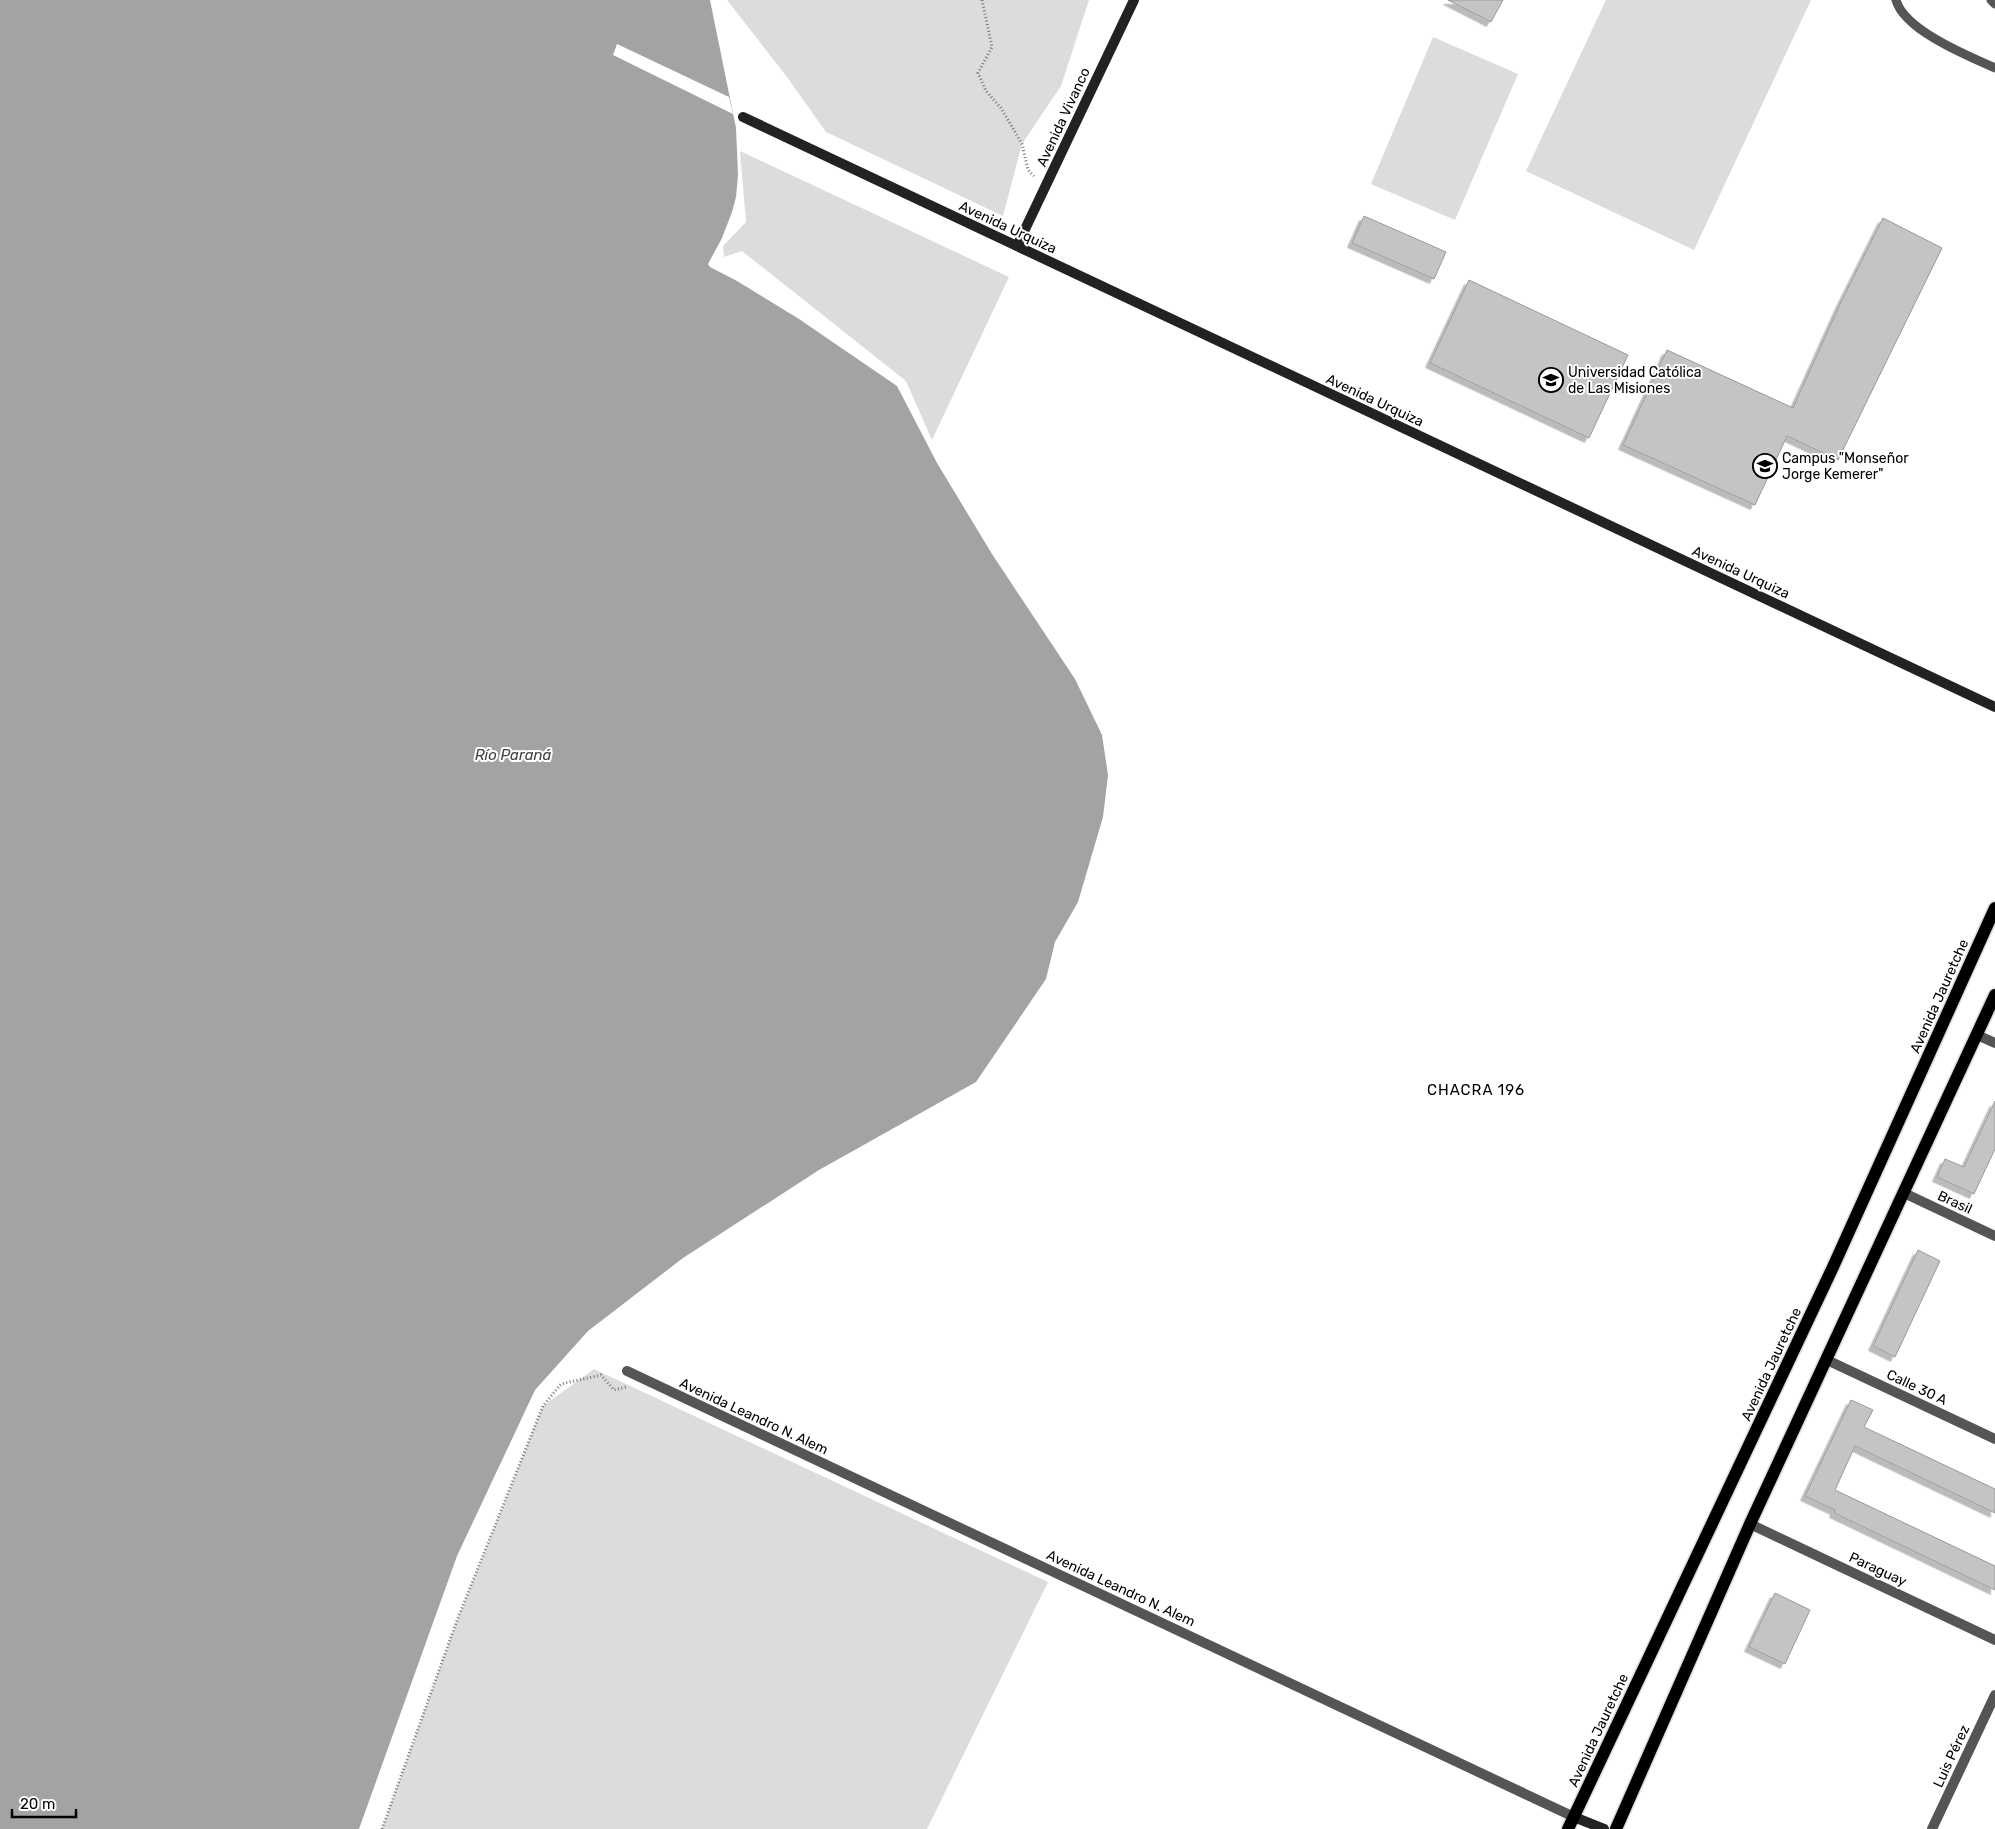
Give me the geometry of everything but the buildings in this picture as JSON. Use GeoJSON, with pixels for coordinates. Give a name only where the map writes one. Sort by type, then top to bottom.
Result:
{"type":"FeatureCollection","features":[{"type":"Feature","properties":{"kind":"main road","name":"Avenida Vivanco"},"geometry":{"type":"LineString","coordinates":[[1017,246],[1134,0]]}},
{"type":"Feature","properties":{"kind":"main road","name":"Avenida Urquiza"},"geometry":{"type":"LineString","coordinates":[[743,117],[1995,707]]}},
{"type":"Feature","properties":{"kind":"main road","name":"Avenida Jauretche"},"geometry":{"type":"LineString","coordinates":[[1568,1829],[1838,1258],[1995,908]]}},
{"type":"Feature","properties":{"kind":"main road"},"geometry":{"type":"LineString","coordinates":[[1616,1829],[1750,1524],[1995,995]]}},
{"type":"Feature","properties":{"kind":"main road","name":"Avenida Leandro N. Alem"},"geometry":{"type":"LineString","coordinates":[[1574,1817],[1604,1829]]}},
{"type":"Feature","properties":{"kind":"street"},"geometry":{"type":"LineString","coordinates":[[1977,1035],[1995,1043]]}},
{"type":"Feature","properties":{"kind":"street","name":"Brasil"},"geometry":{"type":"LineString","coordinates":[[1904,1194],[1995,1236]]}},
{"type":"Feature","properties":{"kind":"street","name":"Calle 30 A"},"geometry":{"type":"LineString","coordinates":[[1827,1360],[1995,1439]]}},
{"type":"Feature","properties":{"kind":"street","name":"Avenida Leandro N. Alem"},"geometry":{"type":"LineString","coordinates":[[627,1371],[1574,1817]]}},
{"type":"Feature","properties":{"kind":"street","name":"Paraguay"},"geometry":{"type":"LineString","coordinates":[[1750,1524],[1995,1640]]}},
{"type":"Feature","properties":{"kind":"street","name":"Luis Pérez"},"geometry":{"type":"LineString","coordinates":[[1932,1829],[1995,1696]]}},
{"type":"Feature","properties":{"kind":"lane"},"geometry":{"type":"LineString","coordinates":[[1896,0],[1899,9],[1921,29],[1966,55],[1995,68]]}},
{"type":"Feature","properties":{"kind":"lane"},"geometry":{"type":"LineString","coordinates":[[1991,0],[1995,4]]}},
{"type":"Feature","properties":{"kind":"path"},"geometry":{"type":"LineString","coordinates":[[982,0],[992,47],[978,72],[986,92],[1001,108],[1022,144],[1028,170],[1045,187]]}},
{"type":"Feature","properties":{"kind":"path"},"geometry":{"type":"LineString","coordinates":[[382,1829],[456,1622],[543,1406],[562,1384],[602,1375],[614,1390],[650,1382]]}},
{"type":"Feature","properties":{"kind":"shaded area"},"geometry":{"type":"Polygon","coordinates":[[[727,0],[1089,0],[1061,86],[1022,144],[1003,216],[826,132],[787,77],[727,0]]]}},
{"type":"Feature","properties":{"kind":"shaded area"},"geometry":{"type":"Polygon","coordinates":[[[1606,0],[1811,0],[1694,250],[1526,171],[1606,0]]]}},
{"type":"Feature","properties":{"kind":"shaded area"},"geometry":{"type":"Polygon","coordinates":[[[1433,37],[1518,74],[1455,220],[1371,184],[1433,37]]]}},
{"type":"Feature","properties":{"kind":"shaded area"},"geometry":{"type":"Polygon","coordinates":[[[740,151],[1009,277],[932,440],[906,381],[742,251],[724,257],[723,246],[746,222],[740,151]]]}},
{"type":"Feature","properties":{"kind":"shaded area"},"geometry":{"type":"Polygon","coordinates":[[[594,1369],[1048,1582],[927,1829],[382,1829],[456,1623],[543,1406],[594,1369]]]}},
{"type":"Feature","properties":{"kind":"water","name":"Río Paraná"},"geometry":{"type":"Polygon","coordinates":[[[0,0],[710,0],[736,128],[738,175],[736,197],[732,212],[722,238],[708,264],[710,267],[737,281],[799,319],[897,386],[937,463],[992,554],[1075,679],[1102,735],[1108,775],[1103,817],[1078,902],[1055,942],[1046,979],[976,1082],[819,1170],[683,1258],[588,1331],[535,1390],[457,1556],[359,1829],[0,1829],[0,0]]]}},
{"type":"Feature","properties":{"kind":"pier"},"geometry":{"type":"Polygon","coordinates":[[[617,44],[729,97],[733,114],[613,55],[617,44]]]}},
{"type":"Feature","properties":{"kind":"place","name":"Universidad Católica de Las Misiones"},"geometry":{"type":"Point","coordinates":[1551,380]}},
{"type":"Feature","properties":{"kind":"place","name":"Campus \"Monseñor Jorge Kemerer\""},"geometry":{"type":"Point","coordinates":[1765,466]}},
{"type":"Feature","properties":{"kind":"district","name":"CHACRA 196"},"geometry":{"type":"Point","coordinates":[1476,1090]}}]}
